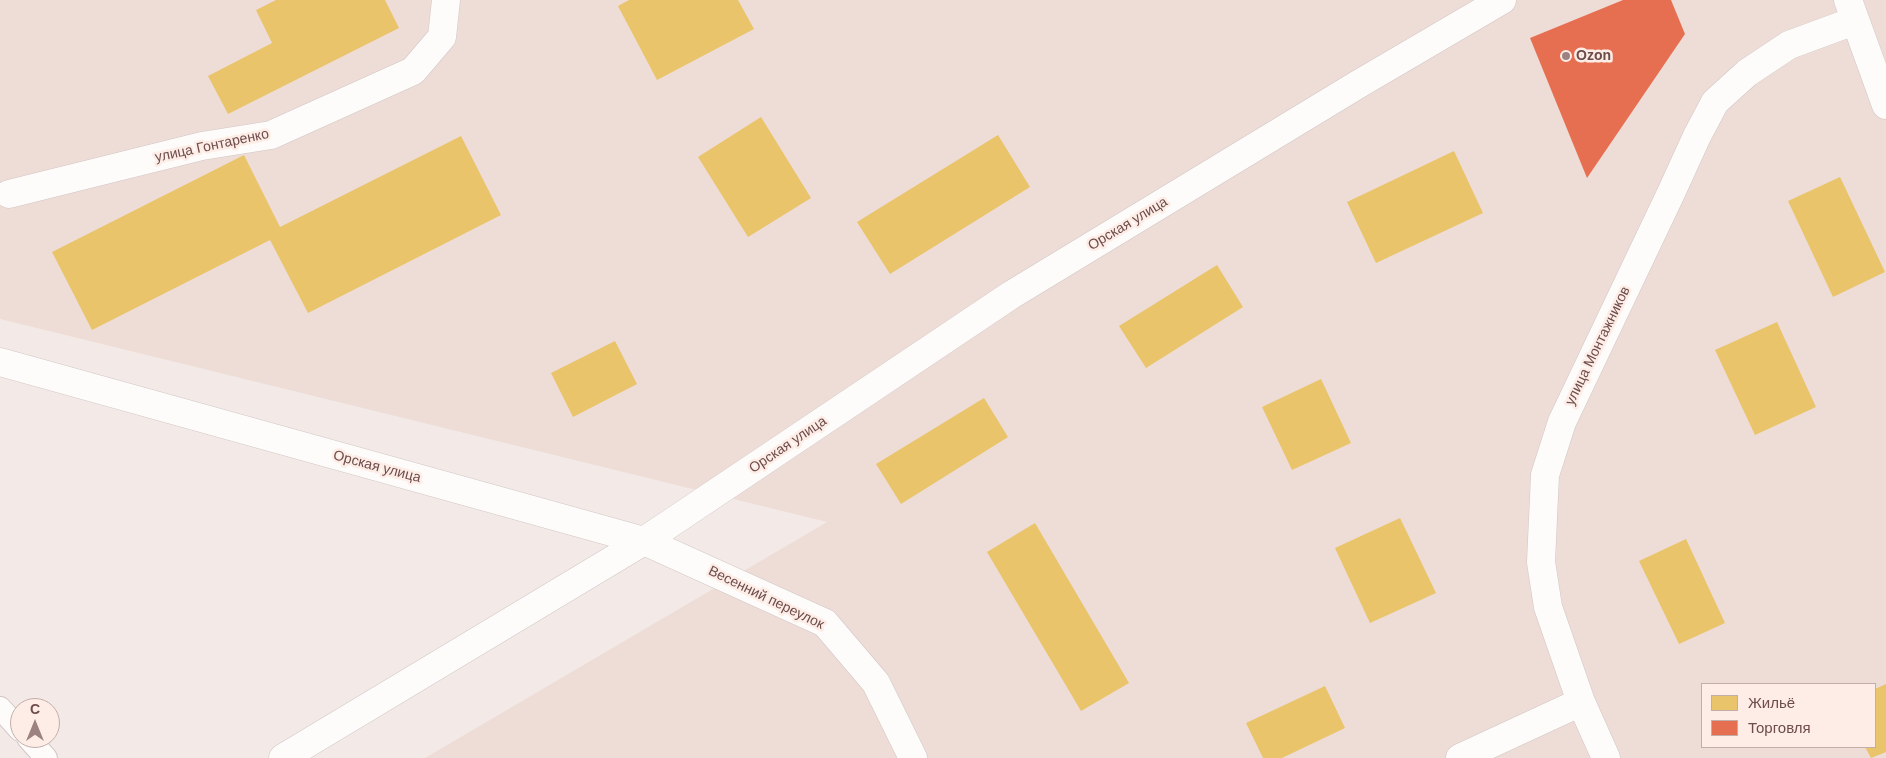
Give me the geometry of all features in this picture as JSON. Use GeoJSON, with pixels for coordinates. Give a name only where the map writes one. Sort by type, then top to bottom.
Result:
{"type":"FeatureCollection","features":[{"type":"Feature","properties":{"kind":"street","name":"улица Гонтаренко"},"geometry":{"type":"LineString","coordinates":[[9,194],[202,146],[271,135],[413,71],[442,37],[446,0]]}},
{"type":"Feature","properties":{"kind":"street","name":"Орская улица"},"geometry":{"type":"LineString","coordinates":[[0,362],[644,541],[1011,295],[1357,85],[1502,0]]}},
{"type":"Feature","properties":{"kind":"street"},"geometry":{"type":"LineString","coordinates":[[1851,10],[1886,105]]}},
{"type":"Feature","properties":{"kind":"street","name":"улица Монтажников"},"geometry":{"type":"LineString","coordinates":[[1606,758],[1581,702],[1548,607],[1541,562],[1545,475],[1562,422],[1714,102],[1747,73],[1789,45],[1851,10]]}},
{"type":"Feature","properties":{"kind":"street"},"geometry":{"type":"LineString","coordinates":[[283,758],[644,541]]}},
{"type":"Feature","properties":{"kind":"street","name":"Весенний переулок"},"geometry":{"type":"LineString","coordinates":[[644,541],[825,624],[876,682],[913,758]]}},
{"type":"Feature","properties":{"kind":"street"},"geometry":{"type":"LineString","coordinates":[[1460,758],[1581,702]]}},
{"type":"Feature","properties":{"kind":"lane"},"geometry":{"type":"LineString","coordinates":[[0,708],[10,719]]}},
{"type":"Feature","properties":{"kind":"lane"},"geometry":{"type":"LineString","coordinates":[[37,748],[46,758]]}},
{"type":"Feature","properties":{"kind":"shaded area"},"geometry":{"type":"Polygon","coordinates":[[[0,0],[1886,0],[1886,758],[425,758],[827,522],[0,319],[0,0]]]}},
{"type":"Feature","properties":{"kind":"building: Жильё"},"geometry":{"type":"Polygon","coordinates":[[[276,0],[385,0],[399,28],[228,114],[208,76],[272,43],[256,10],[276,0]]]}},
{"type":"Feature","properties":{"kind":"building: Жильё"},"geometry":{"type":"Polygon","coordinates":[[[629,0],[738,0],[754,29],[657,80],[618,6],[629,0]]]}},
{"type":"Feature","properties":{"kind":"building: Жильё"},"geometry":{"type":"Polygon","coordinates":[[[761,117],[811,198],[748,237],[698,157],[761,117]]]}},
{"type":"Feature","properties":{"kind":"building: Жильё"},"geometry":{"type":"Polygon","coordinates":[[[998,135],[1030,187],[890,274],[857,222],[998,135]]]}},
{"type":"Feature","properties":{"kind":"building: Жильё"},"geometry":{"type":"Polygon","coordinates":[[[461,136],[501,215],[308,313],[270,240],[92,330],[52,252],[244,155],[280,227],[461,136]]]}},
{"type":"Feature","properties":{"kind":"building: Жильё"},"geometry":{"type":"Polygon","coordinates":[[[1454,151],[1483,213],[1376,263],[1347,202],[1454,151]]]}},
{"type":"Feature","properties":{"kind":"building: Жильё"},"geometry":{"type":"Polygon","coordinates":[[[1840,177],[1885,272],[1833,297],[1788,201],[1840,177]]]}},
{"type":"Feature","properties":{"kind":"building: Жильё"},"geometry":{"type":"Polygon","coordinates":[[[1217,265],[1243,307],[1146,368],[1119,326],[1217,265]]]}},
{"type":"Feature","properties":{"kind":"building: Жильё"},"geometry":{"type":"Polygon","coordinates":[[[1777,322],[1816,407],[1755,435],[1715,350],[1777,322]]]}},
{"type":"Feature","properties":{"kind":"building: Жильё"},"geometry":{"type":"Polygon","coordinates":[[[615,341],[637,384],[573,417],[551,373],[615,341]]]}},
{"type":"Feature","properties":{"kind":"building: Жильё"},"geometry":{"type":"Polygon","coordinates":[[[1321,379],[1351,443],[1292,470],[1262,407],[1321,379]]]}},
{"type":"Feature","properties":{"kind":"building: Жильё"},"geometry":{"type":"Polygon","coordinates":[[[984,398],[1008,437],[901,504],[876,464],[984,398]]]}},
{"type":"Feature","properties":{"kind":"building: Жильё"},"geometry":{"type":"Polygon","coordinates":[[[1400,518],[1436,593],[1370,623],[1335,548],[1400,518]]]}},
{"type":"Feature","properties":{"kind":"building: Жильё"},"geometry":{"type":"Polygon","coordinates":[[[1035,523],[1129,683],[1081,711],[987,552],[1035,523]]]}},
{"type":"Feature","properties":{"kind":"building: Жильё"},"geometry":{"type":"Polygon","coordinates":[[[1686,539],[1725,623],[1679,644],[1639,561],[1686,539]]]}},
{"type":"Feature","properties":{"kind":"building: Жильё"},"geometry":{"type":"Polygon","coordinates":[[[1886,684],[1886,752],[1871,758],[1866,748],[1876,748],[1876,689],[1886,684]]]}},
{"type":"Feature","properties":{"kind":"building: Жильё"},"geometry":{"type":"Polygon","coordinates":[[[1325,686],[1345,728],[1282,758],[1263,758],[1246,723],[1325,686]]]}},
{"type":"Feature","properties":{"kind":"building: Торговля"},"geometry":{"type":"Polygon","coordinates":[[[1623,0],[1671,0],[1685,34],[1587,178],[1530,38],[1623,0]]]}},
{"type":"Feature","properties":{"kind":"place","name":"Ozon"},"geometry":{"type":"Point","coordinates":[1566,56]}}]}
